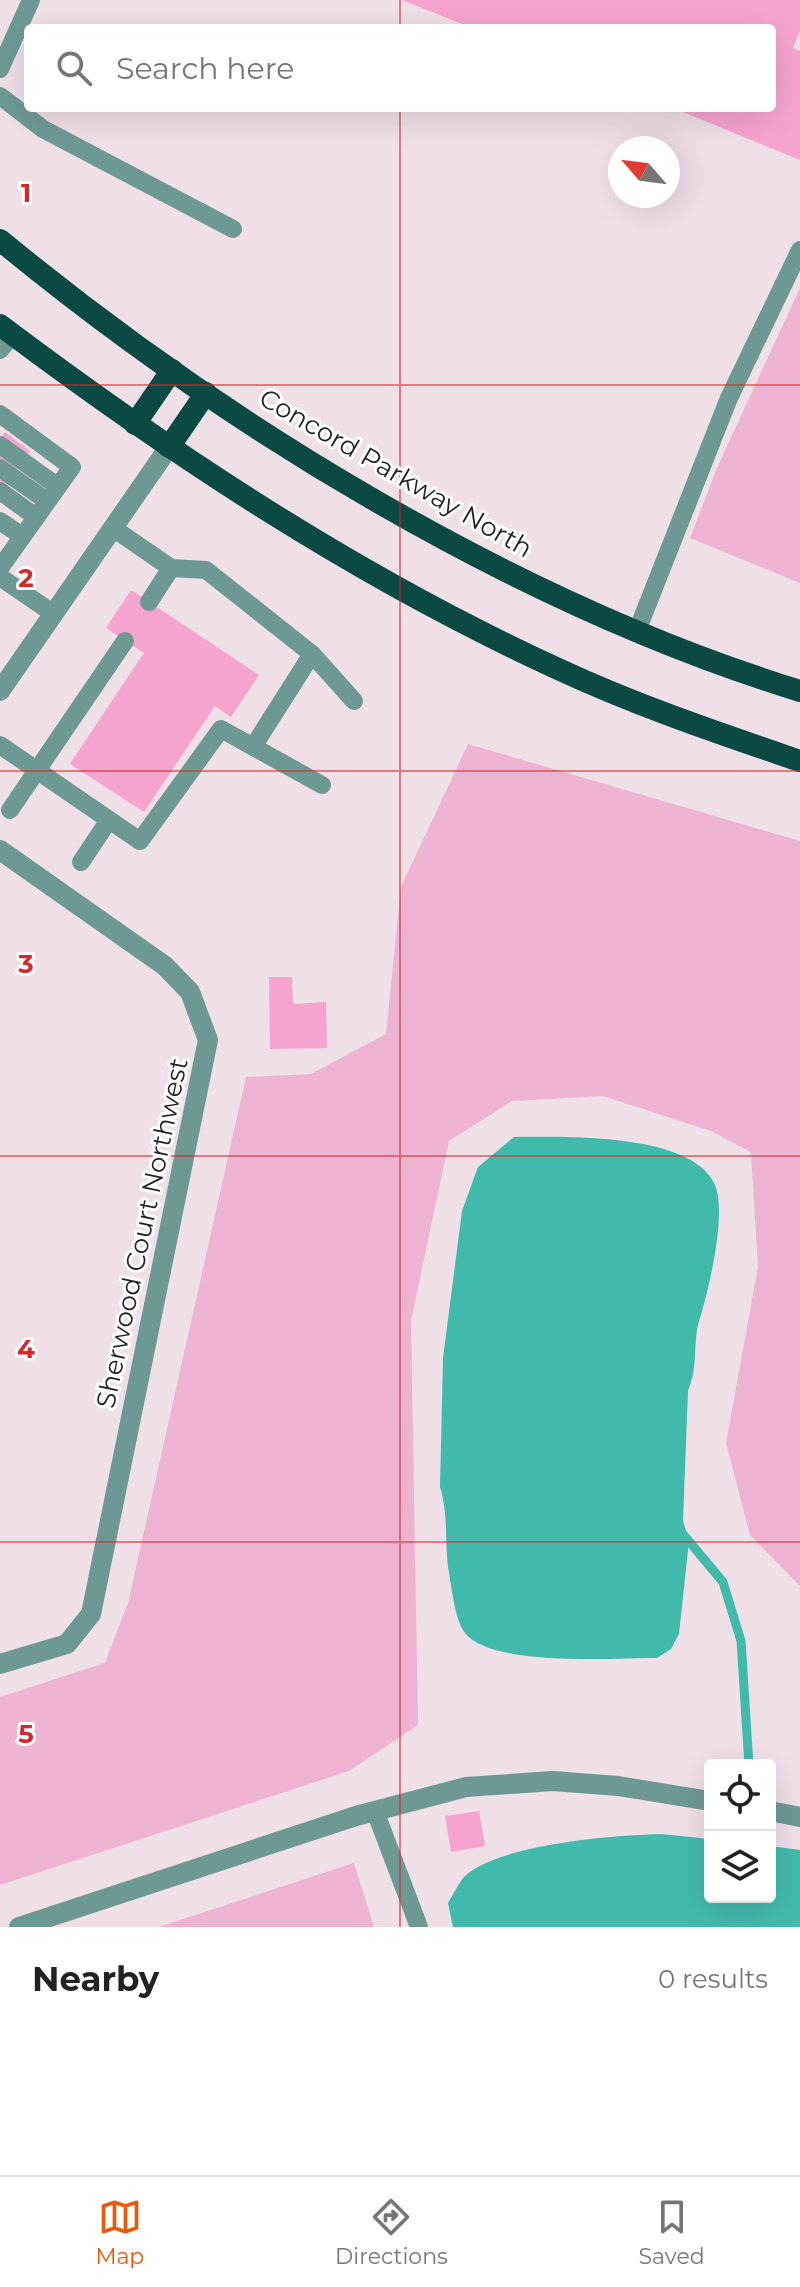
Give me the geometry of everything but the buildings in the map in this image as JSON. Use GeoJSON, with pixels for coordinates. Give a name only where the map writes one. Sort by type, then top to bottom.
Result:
{"type":"FeatureCollection","features":[{"type":"Feature","properties":{"kind":"highway","name":"Concord Parkway North"},"geometry":{"type":"LineString","coordinates":[[0,240],[86,311],[206,393],[348,483],[463,548],[637,631],[800,691]]}},
{"type":"Feature","properties":{"kind":"highway"},"geometry":{"type":"LineString","coordinates":[[4,336],[299,530],[439,610],[557,669],[694,725],[800,761]]}},
{"type":"Feature","properties":{"kind":"highway"},"geometry":{"type":"LineString","coordinates":[[135,424],[172,370]]}},
{"type":"Feature","properties":{"kind":"highway"},"geometry":{"type":"LineString","coordinates":[[169,447],[206,393]]}},
{"type":"Feature","properties":{"kind":"street"},"geometry":{"type":"LineString","coordinates":[[0,691],[169,447]]}},
{"type":"Feature","properties":{"kind":"street","name":"Sherwood Court Northwest"},"geometry":{"type":"LineString","coordinates":[[0,850],[165,966],[190,992],[208,1040],[91,1614],[67,1644],[0,1664]]}},
{"type":"Feature","properties":{"kind":"street"},"geometry":{"type":"LineString","coordinates":[[19,1927],[366,1813],[466,1787],[553,1781],[618,1786],[704,1800]]}},
{"type":"Feature","properties":{"kind":"street"},"geometry":{"type":"LineString","coordinates":[[776,1812],[800,1817]]}},
{"type":"Feature","properties":{"kind":"lane"},"geometry":{"type":"LineString","coordinates":[[0,69],[31,0]]}},
{"type":"Feature","properties":{"kind":"lane"},"geometry":{"type":"LineString","coordinates":[[0,96],[43,129],[233,229]]}},
{"type":"Feature","properties":{"kind":"lane"},"geometry":{"type":"LineString","coordinates":[[637,631],[729,398],[800,250]]}},
{"type":"Feature","properties":{"kind":"lane"},"geometry":{"type":"LineString","coordinates":[[0,414],[72,467],[0,568]]}},
{"type":"Feature","properties":{"kind":"lane"},"geometry":{"type":"LineString","coordinates":[[0,445],[52,494]]}},
{"type":"Feature","properties":{"kind":"lane"},"geometry":{"type":"LineString","coordinates":[[0,468],[52,494]]}},
{"type":"Feature","properties":{"kind":"lane"},"geometry":{"type":"LineString","coordinates":[[0,491],[36,517]]}},
{"type":"Feature","properties":{"kind":"lane"},"geometry":{"type":"LineString","coordinates":[[0,521],[22,536]]}},
{"type":"Feature","properties":{"kind":"lane"},"geometry":{"type":"LineString","coordinates":[[113,528],[171,568],[206,570],[312,654],[354,701]]}},
{"type":"Feature","properties":{"kind":"lane"},"geometry":{"type":"LineString","coordinates":[[149,602],[171,568]]}},
{"type":"Feature","properties":{"kind":"lane"},"geometry":{"type":"LineString","coordinates":[[0,577],[54,614]]}},
{"type":"Feature","properties":{"kind":"lane"},"geometry":{"type":"LineString","coordinates":[[10,810],[125,641]]}},
{"type":"Feature","properties":{"kind":"lane"},"geometry":{"type":"LineString","coordinates":[[253,747],[312,654]]}},
{"type":"Feature","properties":{"kind":"lane"},"geometry":{"type":"LineString","coordinates":[[0,745],[140,841],[221,729],[322,785]]}},
{"type":"Feature","properties":{"kind":"lane"},"geometry":{"type":"LineString","coordinates":[[81,862],[109,820]]}},
{"type":"Feature","properties":{"kind":"lane"},"geometry":{"type":"LineString","coordinates":[[366,1813],[419,1927]]}},
{"type":"Feature","properties":{"kind":"shaded area"},"geometry":{"type":"Polygon","coordinates":[[[800,288],[800,583],[690,538],[717,468],[800,288]]]}},
{"type":"Feature","properties":{"kind":"shaded area"},"geometry":{"type":"Polygon","coordinates":[[[468,744],[800,841],[800,1586],[750,1535],[726,1443],[758,1267],[751,1152],[711,1131],[603,1096],[512,1101],[449,1141],[411,1321],[418,1725],[349,1771],[0,1885],[0,1697],[105,1663],[128,1603],[246,1077],[311,1074],[386,1034],[401,887],[468,744]]]}},
{"type":"Feature","properties":{"kind":"shaded area"},"geometry":{"type":"Polygon","coordinates":[[[514,1137],[593,1138],[654,1147],[681,1155],[702,1168],[715,1185],[718,1232],[688,1390],[683,1521],[689,1541],[679,1634],[671,1649],[657,1658],[555,1658],[500,1651],[479,1644],[465,1633],[456,1613],[440,1487],[443,1358],[462,1211],[478,1167],[514,1137]]]}},
{"type":"Feature","properties":{"kind":"shaded area"},"geometry":{"type":"Polygon","coordinates":[[[661,1834],[704,1838],[704,1903],[776,1903],[776,1847],[800,1850],[800,1927],[453,1927],[448,1903],[464,1877],[480,1866],[529,1849],[616,1836],[661,1834]]]}},
{"type":"Feature","properties":{"kind":"shaded area"},"geometry":{"type":"Polygon","coordinates":[[[354,1863],[374,1927],[159,1927],[354,1863]]]}},
{"type":"Feature","properties":{"kind":"waterway"},"geometry":{"type":"LineString","coordinates":[[682,1533],[723,1582],[741,1641],[749,1759]]}}]}
